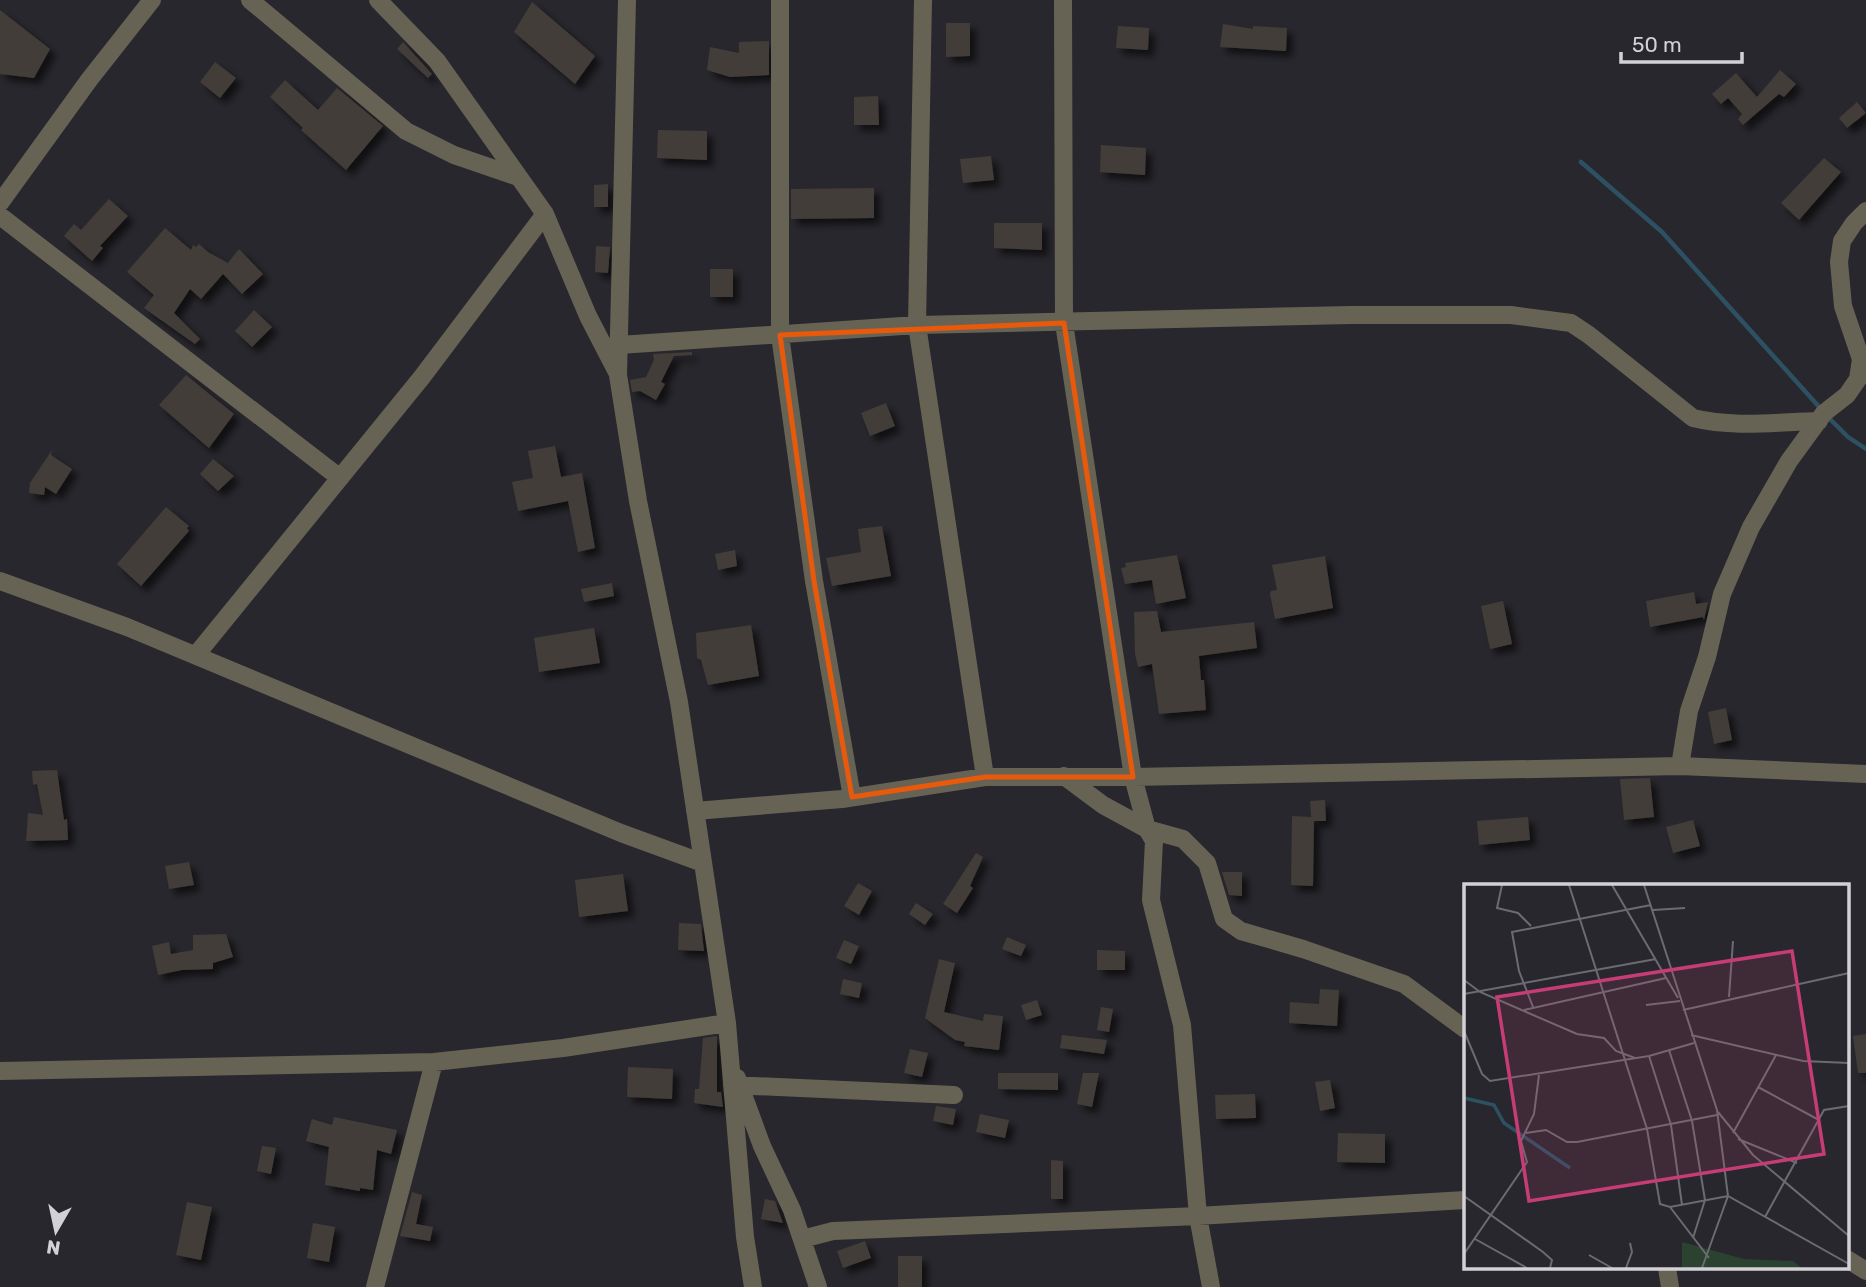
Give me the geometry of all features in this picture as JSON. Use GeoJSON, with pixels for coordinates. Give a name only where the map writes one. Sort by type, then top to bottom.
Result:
{"type":"FeatureCollection","features":[{"type":"Feature","properties":{"kind":"street"},"geometry":{"type":"LineString","coordinates":[[0,203],[89,80],[152,0]]}},
{"type":"Feature","properties":{"kind":"street"},"geometry":{"type":"LineString","coordinates":[[250,0],[406,131],[454,155],[518,177]]}},
{"type":"Feature","properties":{"kind":"street"},"geometry":{"type":"LineString","coordinates":[[378,0],[437,61],[545,214],[588,316],[618,375]]}},
{"type":"Feature","properties":{"kind":"street"},"geometry":{"type":"LineString","coordinates":[[628,0],[618,375],[638,501],[680,702],[727,1023],[728,1056],[736,1086],[792,1210],[818,1287]]}},
{"type":"Feature","properties":{"kind":"street"},"geometry":{"type":"LineString","coordinates":[[780,0],[780,335],[814,581],[852,797]]}},
{"type":"Feature","properties":{"kind":"street"},"geometry":{"type":"LineString","coordinates":[[923,0],[917,326],[985,777]]}},
{"type":"Feature","properties":{"kind":"street"},"geometry":{"type":"LineString","coordinates":[[1063,0],[1064,323],[1133,777],[1147,829],[1154,841],[1152,900],[1182,1025],[1198,1216],[1211,1287]]}},
{"type":"Feature","properties":{"kind":"street"},"geometry":{"type":"LineString","coordinates":[[1680,766],[1689,711],[1707,657],[1723,594],[1751,527],[1789,461],[1819,421],[1847,395],[1858,379],[1861,359],[1843,306],[1839,262],[1842,241],[1866,211]]}},
{"type":"Feature","properties":{"kind":"street"},"geometry":{"type":"LineString","coordinates":[[196,656],[422,377],[545,214]]}},
{"type":"Feature","properties":{"kind":"street"},"geometry":{"type":"LineString","coordinates":[[0,216],[340,478]]}},
{"type":"Feature","properties":{"kind":"street"},"geometry":{"type":"LineString","coordinates":[[619,345],[917,326],[1511,315],[1571,323],[1693,418],[1707,422],[1819,421]]}},
{"type":"Feature","properties":{"kind":"street"},"geometry":{"type":"LineString","coordinates":[[0,581],[114,622],[621,833],[703,863]]}},
{"type":"Feature","properties":{"kind":"street"},"geometry":{"type":"LineString","coordinates":[[695,811],[852,797],[985,777],[1133,777],[1680,766],[1866,774]]}},
{"type":"Feature","properties":{"kind":"street"},"geometry":{"type":"LineString","coordinates":[[1064,776],[1102,805],[1147,829],[1183,839],[1207,863],[1224,919],[1241,931],[1404,984],[1464,1028]]}},
{"type":"Feature","properties":{"kind":"street"},"geometry":{"type":"LineString","coordinates":[[0,1070],[434,1062],[563,1048],[727,1023]]}},
{"type":"Feature","properties":{"kind":"street"},"geometry":{"type":"LineString","coordinates":[[375,1287],[434,1062]]}},
{"type":"Feature","properties":{"kind":"street"},"geometry":{"type":"LineString","coordinates":[[736,1086],[954,1095]]}},
{"type":"Feature","properties":{"kind":"street"},"geometry":{"type":"LineString","coordinates":[[736,1086],[745,1237],[753,1287]]}},
{"type":"Feature","properties":{"kind":"street"},"geometry":{"type":"LineString","coordinates":[[802,1238],[833,1231],[1198,1216],[1464,1200]]}},
{"type":"Feature","properties":{"kind":"street"},"geometry":{"type":"LineString","coordinates":[[1848,1260],[1866,1271]]}},
{"type":"Feature","properties":{"kind":"highlighted area"},"geometry":{"type":"Polygon","coordinates":[[[1064,323],[1133,777],[985,777],[852,797],[814,581],[780,335],[1064,323]]]}},
{"type":"Feature","properties":{"kind":"building"},"geometry":{"type":"Polygon","coordinates":[[[532,2],[595,56],[575,84],[514,32],[532,2]]]}},
{"type":"Feature","properties":{"kind":"building"},"geometry":{"type":"Polygon","coordinates":[[[0,10],[50,49],[34,78],[0,74],[0,10]]]}},
{"type":"Feature","properties":{"kind":"building"},"geometry":{"type":"Polygon","coordinates":[[[946,23],[970,23],[970,56],[946,57],[946,23]]]}},
{"type":"Feature","properties":{"kind":"building"},"geometry":{"type":"Polygon","coordinates":[[[1223,24],[1253,29],[1253,26],[1287,28],[1286,51],[1220,47],[1223,24]]]}},
{"type":"Feature","properties":{"kind":"building"},"geometry":{"type":"Polygon","coordinates":[[[1118,26],[1149,28],[1148,50],[1116,48],[1118,26]]]}},
{"type":"Feature","properties":{"kind":"building"},"geometry":{"type":"Polygon","coordinates":[[[769,41],[769,75],[730,77],[707,70],[710,47],[739,53],[739,42],[769,41]]]}},
{"type":"Feature","properties":{"kind":"building"},"geometry":{"type":"Polygon","coordinates":[[[403,42],[432,74],[428,78],[397,49],[403,42]]]}},
{"type":"Feature","properties":{"kind":"building"},"geometry":{"type":"Polygon","coordinates":[[[215,62],[236,78],[220,98],[200,82],[215,62]]]}},
{"type":"Feature","properties":{"kind":"building"},"geometry":{"type":"Polygon","coordinates":[[[1780,70],[1796,84],[1784,97],[1779,94],[1743,125],[1738,119],[1742,114],[1728,98],[1721,104],[1712,94],[1736,73],[1757,97],[1780,70]]]}},
{"type":"Feature","properties":{"kind":"building"},"geometry":{"type":"Polygon","coordinates":[[[285,80],[318,110],[337,88],[383,126],[346,170],[301,130],[303,128],[270,97],[285,80]]]}},
{"type":"Feature","properties":{"kind":"building"},"geometry":{"type":"Polygon","coordinates":[[[878,96],[879,125],[854,125],[854,97],[878,96]]]}},
{"type":"Feature","properties":{"kind":"building"},"geometry":{"type":"Polygon","coordinates":[[[1857,102],[1866,113],[1847,128],[1839,118],[1857,102]]]}},
{"type":"Feature","properties":{"kind":"building"},"geometry":{"type":"Polygon","coordinates":[[[658,130],[707,131],[707,160],[657,158],[658,130]]]}},
{"type":"Feature","properties":{"kind":"building"},"geometry":{"type":"Polygon","coordinates":[[[1101,145],[1146,148],[1145,175],[1100,172],[1101,145]]]}},
{"type":"Feature","properties":{"kind":"building"},"geometry":{"type":"Polygon","coordinates":[[[991,156],[994,180],[963,183],[960,159],[991,156]]]}},
{"type":"Feature","properties":{"kind":"building"},"geometry":{"type":"Polygon","coordinates":[[[1824,158],[1841,172],[1799,220],[1781,203],[1824,158]]]}},
{"type":"Feature","properties":{"kind":"building"},"geometry":{"type":"Polygon","coordinates":[[[608,184],[608,207],[594,207],[594,185],[608,184]]]}},
{"type":"Feature","properties":{"kind":"building"},"geometry":{"type":"Polygon","coordinates":[[[874,188],[874,218],[791,219],[791,189],[874,188]]]}},
{"type":"Feature","properties":{"kind":"building"},"geometry":{"type":"Polygon","coordinates":[[[109,199],[128,216],[100,246],[103,248],[92,261],[64,236],[74,224],[81,230],[109,199]]]}},
{"type":"Feature","properties":{"kind":"building"},"geometry":{"type":"Polygon","coordinates":[[[994,223],[1042,223],[1042,250],[994,248],[994,223]]]}},
{"type":"Feature","properties":{"kind":"building"},"geometry":{"type":"Polygon","coordinates":[[[165,228],[191,250],[193,245],[196,247],[199,244],[228,263],[239,249],[263,274],[242,294],[223,274],[201,299],[190,289],[174,313],[200,339],[195,344],[144,308],[154,295],[127,272],[165,228]]]}},
{"type":"Feature","properties":{"kind":"building"},"geometry":{"type":"Polygon","coordinates":[[[596,246],[610,247],[608,273],[595,272],[596,246]]]}},
{"type":"Feature","properties":{"kind":"building"},"geometry":{"type":"Polygon","coordinates":[[[710,269],[733,269],[733,297],[710,297],[710,269]]]}},
{"type":"Feature","properties":{"kind":"building"},"geometry":{"type":"Polygon","coordinates":[[[254,310],[272,327],[252,347],[235,331],[254,310]]]}},
{"type":"Feature","properties":{"kind":"building"},"geometry":{"type":"Polygon","coordinates":[[[692,352],[692,355],[674,356],[661,382],[665,384],[656,400],[640,391],[632,392],[630,380],[646,377],[654,360],[653,354],[692,352]]]}},
{"type":"Feature","properties":{"kind":"building"},"geometry":{"type":"Polygon","coordinates":[[[186,375],[234,414],[209,448],[159,405],[186,375]]]}},
{"type":"Feature","properties":{"kind":"building"},"geometry":{"type":"Polygon","coordinates":[[[886,403],[895,426],[870,436],[861,413],[886,403]]]}},
{"type":"Feature","properties":{"kind":"building"},"geometry":{"type":"Polygon","coordinates":[[[555,446],[561,477],[582,473],[595,548],[578,552],[568,501],[518,511],[512,482],[533,478],[528,451],[555,446]]]}},
{"type":"Feature","properties":{"kind":"building"},"geometry":{"type":"Polygon","coordinates":[[[52,450],[51,455],[72,469],[56,494],[45,487],[44,495],[29,493],[30,483],[52,450]]]}},
{"type":"Feature","properties":{"kind":"building"},"geometry":{"type":"Polygon","coordinates":[[[213,459],[234,476],[218,491],[200,474],[213,459]]]}},
{"type":"Feature","properties":{"kind":"building"},"geometry":{"type":"Polygon","coordinates":[[[166,507],[189,526],[189,531],[141,586],[117,564],[166,507]]]}},
{"type":"Feature","properties":{"kind":"building"},"geometry":{"type":"Polygon","coordinates":[[[882,526],[891,576],[832,586],[826,558],[861,552],[858,529],[882,526]]]}},
{"type":"Feature","properties":{"kind":"building"},"geometry":{"type":"Polygon","coordinates":[[[735,550],[737,566],[718,570],[715,554],[735,550]]]}},
{"type":"Feature","properties":{"kind":"building"},"geometry":{"type":"Polygon","coordinates":[[[1177,555],[1186,598],[1156,604],[1152,580],[1125,584],[1121,568],[1126,567],[1125,563],[1177,555]]]}},
{"type":"Feature","properties":{"kind":"building"},"geometry":{"type":"Polygon","coordinates":[[[1325,556],[1333,608],[1275,619],[1270,594],[1271,591],[1277,590],[1272,565],[1325,556]]]}},
{"type":"Feature","properties":{"kind":"building"},"geometry":{"type":"Polygon","coordinates":[[[612,583],[614,596],[584,602],[581,589],[612,583]]]}},
{"type":"Feature","properties":{"kind":"building"},"geometry":{"type":"Polygon","coordinates":[[[1694,592],[1696,604],[1708,602],[1704,620],[1703,617],[1650,627],[1646,601],[1694,592]]]}},
{"type":"Feature","properties":{"kind":"building"},"geometry":{"type":"Polygon","coordinates":[[[1503,601],[1512,644],[1490,649],[1481,606],[1503,601]]]}},
{"type":"Feature","properties":{"kind":"building"},"geometry":{"type":"Polygon","coordinates":[[[1157,611],[1161,632],[1254,622],[1257,648],[1199,656],[1206,710],[1159,714],[1152,664],[1138,667],[1134,612],[1157,611]]]}},
{"type":"Feature","properties":{"kind":"building"},"geometry":{"type":"Polygon","coordinates":[[[751,625],[759,676],[708,685],[701,660],[697,658],[696,633],[751,625]]]}},
{"type":"Feature","properties":{"kind":"building"},"geometry":{"type":"Polygon","coordinates":[[[594,628],[600,663],[539,672],[534,638],[594,628]]]}},
{"type":"Feature","properties":{"kind":"building"},"geometry":{"type":"Polygon","coordinates":[[[1726,708],[1732,740],[1714,744],[1708,712],[1726,708]]]}},
{"type":"Feature","properties":{"kind":"building"},"geometry":{"type":"Polygon","coordinates":[[[57,770],[64,820],[67,819],[68,840],[26,841],[28,813],[43,815],[37,784],[33,785],[32,771],[57,770]]]}},
{"type":"Feature","properties":{"kind":"building"},"geometry":{"type":"Polygon","coordinates":[[[1650,778],[1654,817],[1624,820],[1620,779],[1650,778]]]}},
{"type":"Feature","properties":{"kind":"building"},"geometry":{"type":"Polygon","coordinates":[[[1325,800],[1326,821],[1314,821],[1313,886],[1291,885],[1292,816],[1311,817],[1310,801],[1325,800]]]}},
{"type":"Feature","properties":{"kind":"building"},"geometry":{"type":"Polygon","coordinates":[[[1528,817],[1530,840],[1479,845],[1477,821],[1528,817]]]}},
{"type":"Feature","properties":{"kind":"building"},"geometry":{"type":"Polygon","coordinates":[[[1693,820],[1700,846],[1673,853],[1666,827],[1693,820]]]}},
{"type":"Feature","properties":{"kind":"building"},"geometry":{"type":"Polygon","coordinates":[[[976,853],[983,857],[970,886],[973,888],[957,913],[943,904],[976,853]]]}},
{"type":"Feature","properties":{"kind":"building"},"geometry":{"type":"Polygon","coordinates":[[[189,862],[194,885],[169,889],[165,866],[189,862]]]}},
{"type":"Feature","properties":{"kind":"building"},"geometry":{"type":"Polygon","coordinates":[[[1222,872],[1242,872],[1242,896],[1229,895],[1222,872]]]}},
{"type":"Feature","properties":{"kind":"building"},"geometry":{"type":"Polygon","coordinates":[[[623,874],[628,911],[579,917],[575,880],[623,874]]]}},
{"type":"Feature","properties":{"kind":"building"},"geometry":{"type":"Polygon","coordinates":[[[858,883],[872,891],[859,915],[844,906],[858,883]]]}},
{"type":"Feature","properties":{"kind":"building"},"geometry":{"type":"Polygon","coordinates":[[[916,903],[933,914],[925,925],[909,914],[916,903]]]}},
{"type":"Feature","properties":{"kind":"building"},"geometry":{"type":"Polygon","coordinates":[[[679,923],[701,924],[704,951],[678,950],[679,923]]]}},
{"type":"Feature","properties":{"kind":"building"},"geometry":{"type":"Polygon","coordinates":[[[226,934],[233,957],[213,963],[213,969],[182,970],[158,975],[152,946],[169,942],[171,954],[193,950],[193,935],[226,934]]]}},
{"type":"Feature","properties":{"kind":"building"},"geometry":{"type":"Polygon","coordinates":[[[1007,937],[1026,945],[1021,956],[1002,949],[1007,937]]]}},
{"type":"Feature","properties":{"kind":"building"},"geometry":{"type":"Polygon","coordinates":[[[844,940],[859,946],[851,964],[836,958],[844,940]]]}},
{"type":"Feature","properties":{"kind":"building"},"geometry":{"type":"Polygon","coordinates":[[[1097,950],[1125,951],[1125,970],[1097,970],[1097,950]]]}},
{"type":"Feature","properties":{"kind":"building"},"geometry":{"type":"Polygon","coordinates":[[[939,959],[955,963],[944,1012],[983,1021],[984,1014],[1003,1016],[999,1050],[964,1046],[965,1042],[955,1040],[925,1018],[939,959]]]}},
{"type":"Feature","properties":{"kind":"building"},"geometry":{"type":"Polygon","coordinates":[[[843,979],[862,983],[859,998],[840,994],[843,979]]]}},
{"type":"Feature","properties":{"kind":"building"},"geometry":{"type":"Polygon","coordinates":[[[1320,989],[1339,990],[1337,1026],[1289,1023],[1290,1002],[1319,1004],[1320,989]]]}},
{"type":"Feature","properties":{"kind":"building"},"geometry":{"type":"Polygon","coordinates":[[[1037,1000],[1042,1015],[1026,1020],[1021,1005],[1037,1000]]]}},
{"type":"Feature","properties":{"kind":"building"},"geometry":{"type":"Polygon","coordinates":[[[1101,1007],[1113,1009],[1109,1032],[1097,1030],[1101,1007]]]}},
{"type":"Feature","properties":{"kind":"building"},"geometry":{"type":"Polygon","coordinates":[[[1866,1034],[1866,1073],[1858,1073],[1853,1036],[1866,1034]]]}},
{"type":"Feature","properties":{"kind":"building"},"geometry":{"type":"Polygon","coordinates":[[[1062,1035],[1107,1040],[1104,1054],[1060,1048],[1062,1035]]]}},
{"type":"Feature","properties":{"kind":"building"},"geometry":{"type":"Polygon","coordinates":[[[717,1036],[717,1092],[721,1092],[723,1107],[694,1103],[695,1089],[699,1089],[703,1038],[717,1036]]]}},
{"type":"Feature","properties":{"kind":"building"},"geometry":{"type":"Polygon","coordinates":[[[910,1049],[928,1053],[922,1077],[904,1073],[910,1049]]]}},
{"type":"Feature","properties":{"kind":"building"},"geometry":{"type":"Polygon","coordinates":[[[628,1067],[673,1069],[672,1099],[627,1097],[628,1067]]]}},
{"type":"Feature","properties":{"kind":"building"},"geometry":{"type":"Polygon","coordinates":[[[998,1073],[1058,1073],[1058,1090],[998,1089],[998,1073]]]}},
{"type":"Feature","properties":{"kind":"building"},"geometry":{"type":"Polygon","coordinates":[[[1083,1073],[1099,1073],[1092,1107],[1077,1104],[1083,1073]]]}},
{"type":"Feature","properties":{"kind":"building"},"geometry":{"type":"Polygon","coordinates":[[[1330,1080],[1335,1108],[1320,1111],[1315,1082],[1330,1080]]]}},
{"type":"Feature","properties":{"kind":"building"},"geometry":{"type":"Polygon","coordinates":[[[1255,1094],[1256,1118],[1216,1119],[1215,1095],[1255,1094]]]}},
{"type":"Feature","properties":{"kind":"building"},"geometry":{"type":"Polygon","coordinates":[[[936,1106],[956,1109],[953,1125],[933,1121],[936,1106]]]}},
{"type":"Feature","properties":{"kind":"building"},"geometry":{"type":"Polygon","coordinates":[[[980,1114],[1009,1120],[1005,1138],[976,1132],[980,1114]]]}},
{"type":"Feature","properties":{"kind":"building"},"geometry":{"type":"Polygon","coordinates":[[[334,1117],[397,1130],[391,1154],[377,1150],[373,1190],[360,1188],[360,1191],[325,1185],[329,1147],[306,1141],[312,1119],[332,1125],[334,1117]]]}},
{"type":"Feature","properties":{"kind":"building"},"geometry":{"type":"Polygon","coordinates":[[[1338,1133],[1385,1134],[1385,1163],[1337,1162],[1338,1133]]]}},
{"type":"Feature","properties":{"kind":"building"},"geometry":{"type":"Polygon","coordinates":[[[262,1146],[276,1148],[271,1174],[257,1171],[262,1146]]]}},
{"type":"Feature","properties":{"kind":"building"},"geometry":{"type":"Polygon","coordinates":[[[1051,1160],[1063,1161],[1063,1199],[1051,1199],[1051,1160]]]}},
{"type":"Feature","properties":{"kind":"building"},"geometry":{"type":"Polygon","coordinates":[[[412,1192],[422,1195],[416,1224],[433,1227],[430,1241],[400,1236],[412,1192]]]}},
{"type":"Feature","properties":{"kind":"building"},"geometry":{"type":"Polygon","coordinates":[[[765,1199],[775,1201],[783,1223],[761,1219],[765,1199]]]}},
{"type":"Feature","properties":{"kind":"building"},"geometry":{"type":"Polygon","coordinates":[[[187,1202],[212,1207],[201,1260],[176,1255],[187,1202]]]}},
{"type":"Feature","properties":{"kind":"building"},"geometry":{"type":"Polygon","coordinates":[[[313,1223],[335,1227],[329,1262],[307,1258],[313,1223]]]}},
{"type":"Feature","properties":{"kind":"building"},"geometry":{"type":"Polygon","coordinates":[[[865,1241],[871,1258],[843,1268],[837,1251],[865,1241]]]}},
{"type":"Feature","properties":{"kind":"building"},"geometry":{"type":"Polygon","coordinates":[[[898,1256],[922,1256],[922,1287],[898,1287],[898,1256]]]}},
{"type":"Feature","properties":{"kind":"waterway"},"geometry":{"type":"LineString","coordinates":[[1581,162],[1662,232],[1821,409]]}},
{"type":"Feature","properties":{"kind":"waterway"},"geometry":{"type":"LineString","coordinates":[[1827,416],[1848,437],[1866,449]]}}]}
